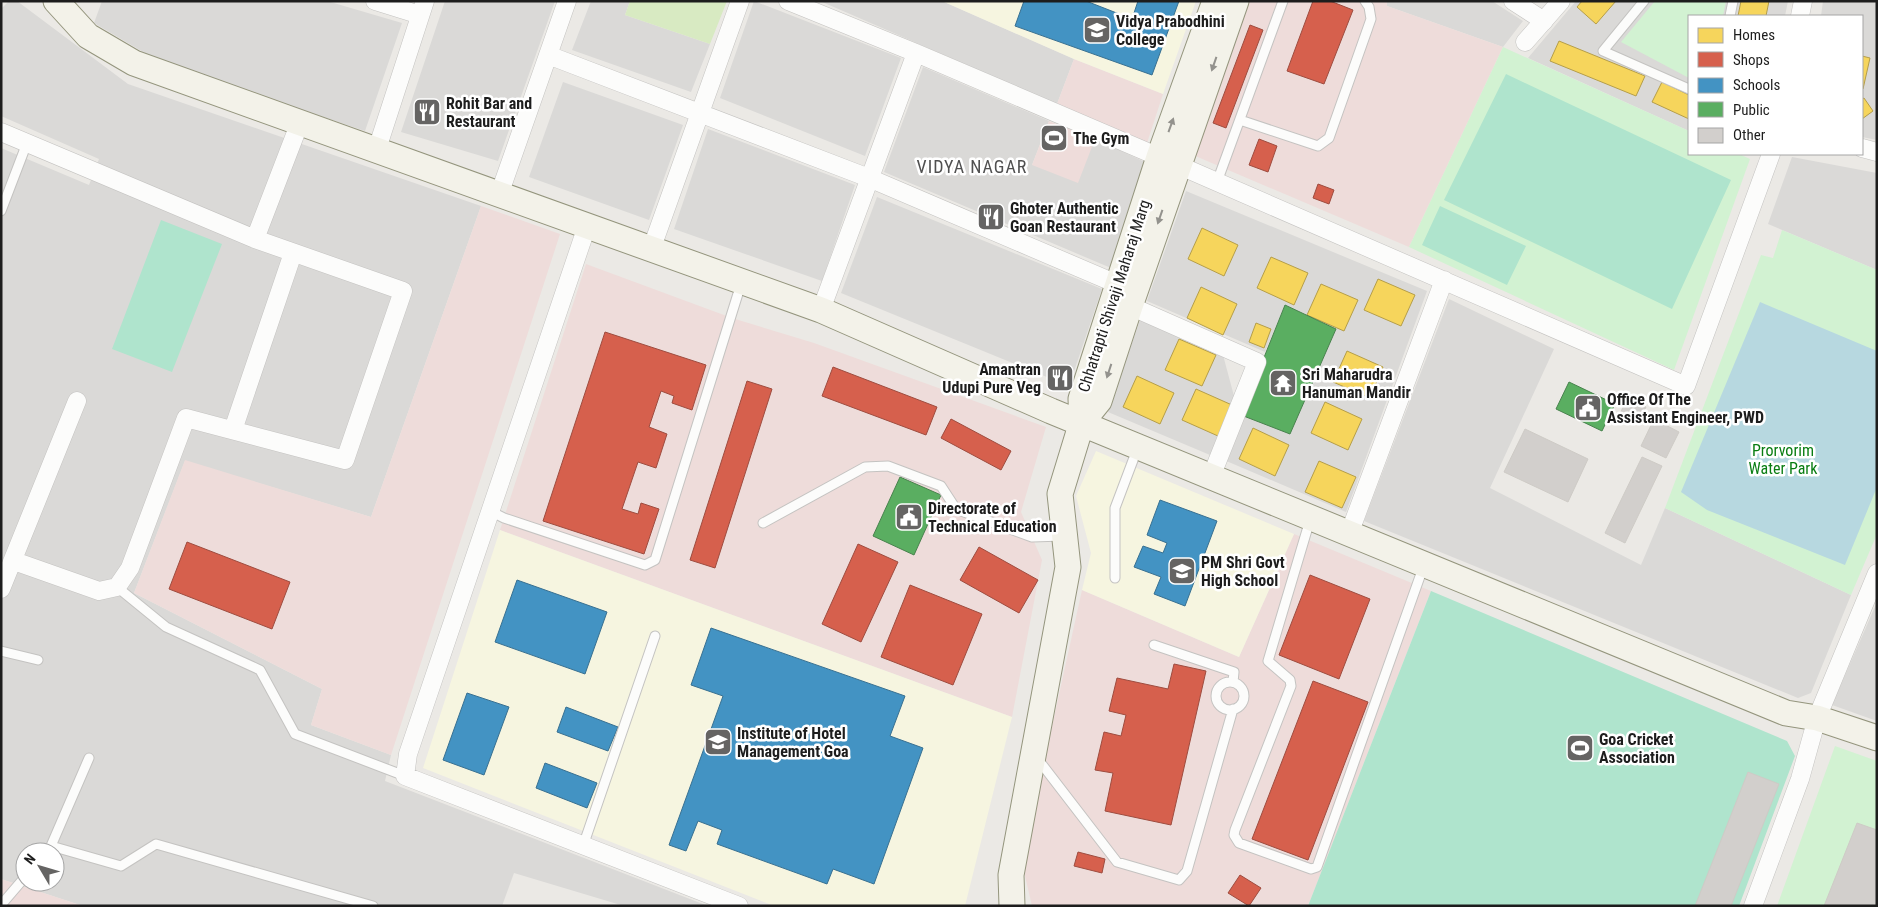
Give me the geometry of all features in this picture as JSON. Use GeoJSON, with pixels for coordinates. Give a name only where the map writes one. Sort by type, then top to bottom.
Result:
{"type":"FeatureCollection","features":[{"type":"Feature","properties":{"kind":"street"},"geometry":{"type":"LineString","coordinates":[[56,1],[88,36],[134,63],[821,310],[1138,447],[1786,714],[1817,718],[1877,738]]}},
{"type":"Feature","properties":{"kind":"street"},"geometry":{"type":"LineString","coordinates":[[375,1],[423,8],[377,149]]}},
{"type":"Feature","properties":{"kind":"street"},"geometry":{"type":"LineString","coordinates":[[498,195],[567,1]]}},
{"type":"Feature","properties":{"kind":"street"},"geometry":{"type":"LineString","coordinates":[[650,250],[740,1]]}},
{"type":"Feature","properties":{"kind":"street"},"geometry":{"type":"LineString","coordinates":[[788,1],[916,53],[1218,182],[1686,386],[1771,155]]}},
{"type":"Feature","properties":{"kind":"street","name":"Chhatrapti Shivaji Maharaj Marg"},"geometry":{"type":"LineString","coordinates":[[1082,422],[1100,401],[1130,306],[1215,1]]}},
{"type":"Feature","properties":{"kind":"street","name":"Chhatrapti Shivaji Maharaj Marg"},"geometry":{"type":"LineString","coordinates":[[1082,422],[1081,398],[1117,284],[1236,1]]}},
{"type":"Feature","properties":{"kind":"street"},"geometry":{"type":"LineString","coordinates":[[1513,1],[1544,21]]}},
{"type":"Feature","properties":{"kind":"street"},"geometry":{"type":"LineString","coordinates":[[1525,42],[1561,1]]}},
{"type":"Feature","properties":{"kind":"street"},"geometry":{"type":"LineString","coordinates":[[1800,15],[1803,1]]}},
{"type":"Feature","properties":{"kind":"street"},"geometry":{"type":"LineString","coordinates":[[821,310],[916,53]]}},
{"type":"Feature","properties":{"kind":"street"},"geometry":{"type":"LineString","coordinates":[[548,55],[869,178],[1117,284]]}},
{"type":"Feature","properties":{"kind":"street"},"geometry":{"type":"LineString","coordinates":[[256,239],[300,122]]}},
{"type":"Feature","properties":{"kind":"street"},"geometry":{"type":"LineString","coordinates":[[1,132],[256,239],[403,292],[345,460],[186,418],[130,568],[117,587],[99,591],[14,560]]}},
{"type":"Feature","properties":{"kind":"street"},"geometry":{"type":"LineString","coordinates":[[1863,148],[1877,152]]}},
{"type":"Feature","properties":{"kind":"street"},"geometry":{"type":"LineString","coordinates":[[586,226],[408,754],[405,776],[739,906]]}},
{"type":"Feature","properties":{"kind":"street"},"geometry":{"type":"LineString","coordinates":[[233,430],[293,253]]}},
{"type":"Feature","properties":{"kind":"street"},"geometry":{"type":"LineString","coordinates":[[1349,534],[1444,280]]}},
{"type":"Feature","properties":{"kind":"street"},"geometry":{"type":"LineString","coordinates":[[1130,306],[1257,362],[1211,477]]}},
{"type":"Feature","properties":{"kind":"street"},"geometry":{"type":"LineString","coordinates":[[1,589],[77,401]]}},
{"type":"Feature","properties":{"kind":"street"},"geometry":{"type":"LineString","coordinates":[[1012,906],[1011,875],[1068,567],[1063,536],[1060,494],[1082,422]]}},
{"type":"Feature","properties":{"kind":"street"},"geometry":{"type":"LineString","coordinates":[[1753,906],[1800,779],[1817,718],[1877,573]]}},
{"type":"Feature","properties":{"kind":"lane"},"geometry":{"type":"LineString","coordinates":[[1218,182],[1283,1]]}},
{"type":"Feature","properties":{"kind":"lane"},"geometry":{"type":"LineString","coordinates":[[1240,120],[1318,146],[1329,138],[1371,19],[1369,7],[1365,1]]}},
{"type":"Feature","properties":{"kind":"lane"},"geometry":{"type":"LineString","coordinates":[[1644,1],[1603,51],[1688,89]]}},
{"type":"Feature","properties":{"kind":"lane"},"geometry":{"type":"LineString","coordinates":[[1730,15],[1733,1]]}},
{"type":"Feature","properties":{"kind":"lane"},"geometry":{"type":"LineString","coordinates":[[1,211],[27,143]]}},
{"type":"Feature","properties":{"kind":"lane"},"geometry":{"type":"LineString","coordinates":[[490,511],[504,518],[645,565],[655,560],[741,282]]}},
{"type":"Feature","properties":{"kind":"lane"},"geometry":{"type":"LineString","coordinates":[[1115,578],[1115,508],[1138,447]]}},
{"type":"Feature","properties":{"kind":"lane"},"geometry":{"type":"LineString","coordinates":[[763,524],[865,467],[888,466],[941,486],[956,510],[1032,537],[1063,536]]}},
{"type":"Feature","properties":{"kind":"lane"},"geometry":{"type":"LineString","coordinates":[[1310,518],[1268,661],[1290,680],[1291,686],[1235,830],[1234,835],[1239,843],[1311,869],[1317,867],[1424,565]]}},
{"type":"Feature","properties":{"kind":"lane"},"geometry":{"type":"LineString","coordinates":[[117,587],[166,627],[260,670],[295,734],[405,776]]}},
{"type":"Feature","properties":{"kind":"lane"},"geometry":{"type":"LineString","coordinates":[[583,846],[655,636]]}},
{"type":"Feature","properties":{"kind":"lane"},"geometry":{"type":"LineString","coordinates":[[1154,645],[1234,672],[1233,682]]}},
{"type":"Feature","properties":{"kind":"lane"},"geometry":{"type":"LineString","coordinates":[[1,651],[38,660]]}},
{"type":"Feature","properties":{"kind":"lane"},"geometry":{"type":"LineString","coordinates":[[1034,754],[1116,862],[1179,880],[1187,871],[1233,709],[1241,704],[1244,695],[1240,687],[1233,682],[1224,683],[1216,694],[1221,706],[1233,709]]}},
{"type":"Feature","properties":{"kind":"lane"},"geometry":{"type":"LineString","coordinates":[[52,842],[89,758]]}},
{"type":"Feature","properties":{"kind":"lane"},"geometry":{"type":"LineString","coordinates":[[65,853],[121,866],[156,844],[373,906]]}},
{"type":"Feature","properties":{"kind":"lane"},"geometry":{"type":"LineString","coordinates":[[1,905],[15,889]]}},
{"type":"Feature","properties":{"kind":"shaded area"},"geometry":{"type":"Polygon","coordinates":[[[9,1],[17,1],[128,84],[481,206],[371,517],[185,461],[134,593],[322,689],[311,725],[391,755],[385,781],[708,906],[624,906],[514,873],[502,906],[83,906],[40,892],[65,892],[65,842],[15,842],[15,884],[1,879],[1,148],[89,185],[99,159],[1,116],[1,9],[9,1]]]}},
{"type":"Feature","properties":{"kind":"shaded area"},"geometry":{"type":"Polygon","coordinates":[[[102,1],[327,1],[402,23],[365,131],[160,62],[94,23],[102,1]]]}},
{"type":"Feature","properties":{"kind":"shaded area"},"geometry":{"type":"Polygon","coordinates":[[[445,1],[555,1],[498,161],[401,132],[445,1]]]}},
{"type":"Feature","properties":{"kind":"shaded area"},"geometry":{"type":"Polygon","coordinates":[[[591,1],[630,1],[625,15],[710,44],[691,92],[572,50],[591,1]]]}},
{"type":"Feature","properties":{"kind":"shaded area"},"geometry":{"type":"Polygon","coordinates":[[[754,1],[901,58],[865,156],[720,98],[754,1]]]}},
{"type":"Feature","properties":{"kind":"shaded area"},"geometry":{"type":"Polygon","coordinates":[[[820,1],[942,1],[1074,59],[1057,104],[820,1]]]}},
{"type":"Feature","properties":{"kind":"shaded area","name":"Vidya Prabodhini College"},"geometry":{"type":"Polygon","coordinates":[[[942,1],[1196,1],[1163,94],[1074,59],[942,1]]]}},
{"type":"Feature","properties":{"kind":"shaded area"},"geometry":{"type":"Polygon","coordinates":[[[1246,1],[1387,1],[1387,6],[1503,47],[1409,247],[1193,155],[1246,1]]]}},
{"type":"Feature","properties":{"kind":"shaded area"},"geometry":{"type":"Polygon","coordinates":[[[1387,1],[1492,1],[1523,21],[1503,47],[1387,6],[1387,1]]]}},
{"type":"Feature","properties":{"kind":"shaded area"},"geometry":{"type":"Polygon","coordinates":[[[1576,1],[1788,1],[1785,15],[1688,15],[1688,131],[1528,58],[1576,1]]]}},
{"type":"Feature","properties":{"kind":"shaded area"},"geometry":{"type":"Polygon","coordinates":[[[1823,1],[1877,1],[1877,140],[1863,137],[1863,15],[1821,15],[1823,1]]]}},
{"type":"Feature","properties":{"kind":"shaded area"},"geometry":{"type":"Polygon","coordinates":[[[1074,59],[1163,94],[1147,143],[1057,104],[1074,59]]]}},
{"type":"Feature","properties":{"kind":"shaded area"},"geometry":{"type":"Polygon","coordinates":[[[923,67],[1049,121],[1032,165],[1095,139],[1147,163],[1111,268],[884,172],[923,67]]]}},
{"type":"Feature","properties":{"kind":"shaded area"},"geometry":{"type":"Polygon","coordinates":[[[563,82],[683,125],[649,220],[529,177],[563,82]]]}},
{"type":"Feature","properties":{"kind":"shaded area"},"geometry":{"type":"Polygon","coordinates":[[[1049,121],[1095,139],[1078,183],[1032,165],[1049,121]]]}},
{"type":"Feature","properties":{"kind":"shaded area"},"geometry":{"type":"Polygon","coordinates":[[[708,129],[855,185],[822,281],[674,229],[708,129]]]}},
{"type":"Feature","properties":{"kind":"shaded area"},"geometry":{"type":"Polygon","coordinates":[[[1792,157],[1877,173],[1877,270],[1768,224],[1792,157]]]}},
{"type":"Feature","properties":{"kind":"shaded area"},"geometry":{"type":"Polygon","coordinates":[[[1186,191],[1427,291],[1346,512],[1224,460],[1241,415],[1290,434],[1336,329],[1285,305],[1265,352],[1147,301],[1186,191]]]}},
{"type":"Feature","properties":{"kind":"shaded area"},"geometry":{"type":"Polygon","coordinates":[[[877,197],[1102,289],[1069,386],[841,293],[877,197]]]}},
{"type":"Feature","properties":{"kind":"shaded area"},"geometry":{"type":"Polygon","coordinates":[[[481,206],[560,234],[391,755],[311,725],[322,689],[134,593],[185,460],[371,517],[481,206]]]}},
{"type":"Feature","properties":{"kind":"shaded area"},"geometry":{"type":"Polygon","coordinates":[[[586,264],[732,318],[814,343],[1046,427],[1021,512],[1042,560],[1012,717],[500,530],[586,264]]]}},
{"type":"Feature","properties":{"kind":"shaded area"},"geometry":{"type":"Polygon","coordinates":[[[1449,299],[1554,349],[1490,488],[1641,565],[1665,508],[1851,595],[1811,693],[1798,698],[1364,521],[1449,299]]]}},
{"type":"Feature","properties":{"kind":"shaded area"},"geometry":{"type":"Polygon","coordinates":[[[1140,320],[1223,355],[1234,396],[1210,455],[1108,412],[1140,320]]]}},
{"type":"Feature","properties":{"kind":"shaded area","name":"PM Shri Govt High School"},"geometry":{"type":"Polygon","coordinates":[[[1096,451],[1294,534],[1239,657],[1082,590],[1091,553],[1076,496],[1096,451]]]}},
{"type":"Feature","properties":{"kind":"shaded area","name":"Institute of Hotel Management Goa"},"geometry":{"type":"Polygon","coordinates":[[[500,530],[1012,717],[965,906],[774,906],[423,768],[500,530]]]}},
{"type":"Feature","properties":{"kind":"shaded area"},"geometry":{"type":"Polygon","coordinates":[[[1294,534],[1431,591],[1308,906],[1032,906],[1022,863],[1082,590],[1239,657],[1294,534]]]}},
{"type":"Feature","properties":{"kind":"shaded area"},"geometry":{"type":"Polygon","coordinates":[[[1877,602],[1877,721],[1832,705],[1877,602]]]}},
{"type":"Feature","properties":{"kind":"shaded area"},"geometry":{"type":"Polygon","coordinates":[[[1,879],[15,884],[15,892],[40,892],[83,906],[1,906],[1,879]]]}},
{"type":"Feature","properties":{"kind":"green space"},"geometry":{"type":"Polygon","coordinates":[[[630,1],[727,1],[710,44],[625,15],[630,1]]]}},
{"type":"Feature","properties":{"kind":"green space"},"geometry":{"type":"Polygon","coordinates":[[[1655,1],[1726,1],[1723,15],[1688,15],[1688,77],[1621,42],[1655,1]]]}},
{"type":"Feature","properties":{"kind":"green space"},"geometry":{"type":"Polygon","coordinates":[[[1503,47],[1688,131],[1688,155],[1741,155],[1750,159],[1674,370],[1409,247],[1503,47]]]}},
{"type":"Feature","properties":{"kind":"green space"},"geometry":{"type":"Polygon","coordinates":[[[1506,74],[1731,180],[1672,309],[1444,200],[1506,74]]]}},
{"type":"Feature","properties":{"kind":"green space"},"geometry":{"type":"Polygon","coordinates":[[[1440,206],[1526,246],[1507,285],[1422,245],[1440,206]]]}},
{"type":"Feature","properties":{"kind":"green space"},"geometry":{"type":"Polygon","coordinates":[[[161,220],[222,244],[172,372],[112,349],[161,220]]]}},
{"type":"Feature","properties":{"kind":"green space","name":"Prorvorim Water Park"},"geometry":{"type":"Polygon","coordinates":[[[1782,230],[1877,270],[1877,534],[1851,595],[1665,508],[1761,255],[1773,258],[1782,230]]]}},
{"type":"Feature","properties":{"kind":"green space","name":"Goa Cricket Association"},"geometry":{"type":"Polygon","coordinates":[[[1431,591],[1787,741],[1795,756],[1739,906],[1308,906],[1431,591]]]}},
{"type":"Feature","properties":{"kind":"green space"},"geometry":{"type":"Polygon","coordinates":[[[1835,746],[1877,761],[1877,906],[1777,906],[1835,746]]]}},
{"type":"Feature","properties":{"kind":"water","name":"Prorvorim Water Park"},"geometry":{"type":"Polygon","coordinates":[[[1760,302],[1877,351],[1877,487],[1845,565],[1707,510],[1681,492],[1760,302]]]}},
{"type":"Feature","properties":{"kind":"building: Homes"},"geometry":{"type":"Polygon","coordinates":[[[1582,1],[1616,1],[1596,24],[1577,7],[1582,1]]]}},
{"type":"Feature","properties":{"kind":"building: Homes"},"geometry":{"type":"Polygon","coordinates":[[[1741,1],[1769,1],[1766,15],[1738,15],[1741,1]]]}},
{"type":"Feature","properties":{"kind":"building: Homes"},"geometry":{"type":"Polygon","coordinates":[[[1559,41],[1645,76],[1636,96],[1550,61],[1559,41]]]}},
{"type":"Feature","properties":{"kind":"building: Homes"},"geometry":{"type":"Polygon","coordinates":[[[1863,56],[1870,58],[1863,89],[1863,56]]]}},
{"type":"Feature","properties":{"kind":"building: Homes"},"geometry":{"type":"Polygon","coordinates":[[[1662,82],[1688,95],[1688,119],[1652,102],[1662,82]]]}},
{"type":"Feature","properties":{"kind":"building: Homes"},"geometry":{"type":"Polygon","coordinates":[[[1863,98],[1873,111],[1863,118],[1863,98]]]}},
{"type":"Feature","properties":{"kind":"building: Homes"},"geometry":{"type":"Polygon","coordinates":[[[1202,228],[1238,245],[1224,276],[1188,259],[1202,228]]]}},
{"type":"Feature","properties":{"kind":"building: Homes"},"geometry":{"type":"Polygon","coordinates":[[[1271,257],[1308,273],[1294,305],[1257,288],[1271,257]]]}},
{"type":"Feature","properties":{"kind":"building: Homes"},"geometry":{"type":"Polygon","coordinates":[[[1378,279],[1415,295],[1401,326],[1364,310],[1378,279]]]}},
{"type":"Feature","properties":{"kind":"building: Homes"},"geometry":{"type":"Polygon","coordinates":[[[1321,284],[1358,300],[1344,331],[1307,315],[1321,284]]]}},
{"type":"Feature","properties":{"kind":"building: Homes"},"geometry":{"type":"Polygon","coordinates":[[[1201,287],[1237,304],[1223,335],[1187,318],[1201,287]]]}},
{"type":"Feature","properties":{"kind":"building: Homes"},"geometry":{"type":"Polygon","coordinates":[[[1256,323],[1271,329],[1264,348],[1249,342],[1256,323]]]}},
{"type":"Feature","properties":{"kind":"building: Homes"},"geometry":{"type":"Polygon","coordinates":[[[1179,339],[1216,355],[1202,386],[1165,370],[1179,339]]]}},
{"type":"Feature","properties":{"kind":"building: Homes"},"geometry":{"type":"Polygon","coordinates":[[[1347,351],[1383,367],[1370,398],[1333,382],[1347,351]]]}},
{"type":"Feature","properties":{"kind":"building: Homes"},"geometry":{"type":"Polygon","coordinates":[[[1137,376],[1174,393],[1160,424],[1123,407],[1137,376]]]}},
{"type":"Feature","properties":{"kind":"building: Homes"},"geometry":{"type":"Polygon","coordinates":[[[1196,389],[1232,405],[1218,436],[1182,420],[1196,389]]]}},
{"type":"Feature","properties":{"kind":"building: Homes"},"geometry":{"type":"Polygon","coordinates":[[[1325,402],[1362,419],[1348,450],[1311,433],[1325,402]]]}},
{"type":"Feature","properties":{"kind":"building: Homes"},"geometry":{"type":"Polygon","coordinates":[[[1253,428],[1289,445],[1275,476],[1239,459],[1253,428]]]}},
{"type":"Feature","properties":{"kind":"building: Homes"},"geometry":{"type":"Polygon","coordinates":[[[1319,461],[1356,477],[1342,508],[1305,492],[1319,461]]]}},
{"type":"Feature","properties":{"kind":"building: Shops"},"geometry":{"type":"Polygon","coordinates":[[[1313,1],[1330,1],[1353,10],[1324,84],[1287,71],[1313,1]]]}},
{"type":"Feature","properties":{"kind":"building: Shops"},"geometry":{"type":"Polygon","coordinates":[[[1250,25],[1263,30],[1226,128],[1213,123],[1250,25]]]}},
{"type":"Feature","properties":{"kind":"building: Shops"},"geometry":{"type":"Polygon","coordinates":[[[1259,139],[1277,146],[1268,172],[1249,165],[1259,139]]]}},
{"type":"Feature","properties":{"kind":"building: Shops"},"geometry":{"type":"Polygon","coordinates":[[[1318,184],[1334,190],[1329,204],[1313,198],[1318,184]]]}},
{"type":"Feature","properties":{"kind":"building: Shops"},"geometry":{"type":"Polygon","coordinates":[[[605,332],[706,365],[692,410],[672,403],[674,396],[661,391],[649,427],[667,434],[656,468],[638,462],[622,509],[638,514],[641,503],[659,509],[644,554],[543,521],[605,332]]]}},
{"type":"Feature","properties":{"kind":"building: Shops"},"geometry":{"type":"Polygon","coordinates":[[[833,367],[937,407],[926,435],[822,396],[833,367]]]}},
{"type":"Feature","properties":{"kind":"building: Shops"},"geometry":{"type":"Polygon","coordinates":[[[747,381],[772,389],[715,568],[690,560],[747,381]]]}},
{"type":"Feature","properties":{"kind":"building: Shops"},"geometry":{"type":"Polygon","coordinates":[[[951,419],[1011,451],[1001,470],[941,438],[951,419]]]}},
{"type":"Feature","properties":{"kind":"building: Shops"},"geometry":{"type":"Polygon","coordinates":[[[187,542],[290,582],[272,629],[169,589],[187,542]]]}},
{"type":"Feature","properties":{"kind":"building: Shops"},"geometry":{"type":"Polygon","coordinates":[[[858,544],[898,562],[861,642],[822,624],[858,544]]]}},
{"type":"Feature","properties":{"kind":"building: Shops"},"geometry":{"type":"Polygon","coordinates":[[[979,547],[1038,580],[1019,613],[960,580],[979,547]]]}},
{"type":"Feature","properties":{"kind":"building: Shops"},"geometry":{"type":"Polygon","coordinates":[[[1310,575],[1370,599],[1339,679],[1279,655],[1310,575]]]}},
{"type":"Feature","properties":{"kind":"building: Shops"},"geometry":{"type":"Polygon","coordinates":[[[910,585],[982,614],[953,685],[881,657],[910,585]]]}},
{"type":"Feature","properties":{"kind":"building: Shops"},"geometry":{"type":"Polygon","coordinates":[[[1174,664],[1206,671],[1171,825],[1105,811],[1113,773],[1095,770],[1104,732],[1121,736],[1126,715],[1109,711],[1117,678],[1168,689],[1174,664]]]}},
{"type":"Feature","properties":{"kind":"building: Shops"},"geometry":{"type":"Polygon","coordinates":[[[1313,681],[1368,702],[1308,860],[1252,839],[1313,681]]]}},
{"type":"Feature","properties":{"kind":"building: Shops"},"geometry":{"type":"Polygon","coordinates":[[[1078,852],[1105,859],[1102,873],[1074,866],[1078,852]]]}},
{"type":"Feature","properties":{"kind":"building: Shops"},"geometry":{"type":"Polygon","coordinates":[[[1240,875],[1261,888],[1249,906],[1228,893],[1240,875]]]}},
{"type":"Feature","properties":{"kind":"building: Schools"},"geometry":{"type":"Polygon","coordinates":[[[1024,1],[1086,1],[1132,19],[1138,1],[1179,1],[1152,75],[1015,26],[1024,1]]]}},
{"type":"Feature","properties":{"kind":"building: Schools"},"geometry":{"type":"Polygon","coordinates":[[[1160,500],[1217,521],[1185,606],[1154,594],[1161,577],[1134,567],[1143,546],[1163,553],[1167,543],[1147,535],[1160,500]]]}},
{"type":"Feature","properties":{"kind":"building: Schools"},"geometry":{"type":"Polygon","coordinates":[[[517,580],[607,612],[585,674],[495,642],[517,580]]]}},
{"type":"Feature","properties":{"kind":"building: Schools"},"geometry":{"type":"Polygon","coordinates":[[[711,628],[905,696],[890,736],[923,748],[874,884],[833,869],[827,884],[717,844],[722,830],[698,821],[686,851],[669,845],[723,696],[691,685],[711,628]]]}},
{"type":"Feature","properties":{"kind":"building: Schools"},"geometry":{"type":"Polygon","coordinates":[[[467,693],[509,707],[484,775],[443,760],[467,693]]]}},
{"type":"Feature","properties":{"kind":"building: Schools"},"geometry":{"type":"Polygon","coordinates":[[[566,707],[618,727],[608,751],[557,732],[566,707]]]}},
{"type":"Feature","properties":{"kind":"building: Schools"},"geometry":{"type":"Polygon","coordinates":[[[545,763],[597,783],[587,808],[536,788],[545,763]]]}},
{"type":"Feature","properties":{"kind":"building: Public","name":"Sri Maharudra Hanuman Mandir"},"geometry":{"type":"Polygon","coordinates":[[[1285,305],[1336,329],[1290,434],[1241,415],[1285,305]]]}},
{"type":"Feature","properties":{"kind":"building: Public"},"geometry":{"type":"Polygon","coordinates":[[[1569,382],[1615,404],[1602,431],[1556,409],[1569,382]]]}},
{"type":"Feature","properties":{"kind":"building: Public"},"geometry":{"type":"Polygon","coordinates":[[[900,477],[941,495],[914,555],[873,536],[900,477]]]}},
{"type":"Feature","properties":{"kind":"building: Other"},"geometry":{"type":"Polygon","coordinates":[[[1627,398],[1646,407],[1638,422],[1620,414],[1627,398]]]}},
{"type":"Feature","properties":{"kind":"building: Other"},"geometry":{"type":"Polygon","coordinates":[[[1654,419],[1679,432],[1666,458],[1641,446],[1654,419]]]}},
{"type":"Feature","properties":{"kind":"building: Other"},"geometry":{"type":"Polygon","coordinates":[[[1525,429],[1588,459],[1568,502],[1504,472],[1525,429]]]}},
{"type":"Feature","properties":{"kind":"building: Other"},"geometry":{"type":"Polygon","coordinates":[[[1642,457],[1662,466],[1625,543],[1605,533],[1642,457]]]}},
{"type":"Feature","properties":{"kind":"building: Other"},"geometry":{"type":"Polygon","coordinates":[[[1748,772],[1779,784],[1731,906],[1695,906],[1748,772]]]}},
{"type":"Feature","properties":{"kind":"building: Other"},"geometry":{"type":"Polygon","coordinates":[[[1857,823],[1877,830],[1877,906],[1824,906],[1857,823]]]}},
{"type":"Feature","properties":{"kind":"place","name":"Vidya Prabodhini College"},"geometry":{"type":"Point","coordinates":[1097,30]}},
{"type":"Feature","properties":{"kind":"place","name":"Rohit Bar and Restaurant"},"geometry":{"type":"Point","coordinates":[427,112]}},
{"type":"Feature","properties":{"kind":"place","name":"The Gym"},"geometry":{"type":"Point","coordinates":[1054,138]}},
{"type":"Feature","properties":{"kind":"place","name":"Ghoter Authentic Goan Restaurant"},"geometry":{"type":"Point","coordinates":[991,217]}},
{"type":"Feature","properties":{"kind":"place","name":"Amantran Udupi Pure Veg"},"geometry":{"type":"Point","coordinates":[1060,378]}},
{"type":"Feature","properties":{"kind":"place","name":"Sri Maharudra Hanuman Mandir"},"geometry":{"type":"Point","coordinates":[1283,383]}},
{"type":"Feature","properties":{"kind":"place","name":"Office Of The Assistant Engineer, PWD"},"geometry":{"type":"Point","coordinates":[1588,408]}},
{"type":"Feature","properties":{"kind":"place","name":"Directorate of Technical Education"},"geometry":{"type":"Point","coordinates":[909,517]}},
{"type":"Feature","properties":{"kind":"place","name":"PM Shri Govt High School"},"geometry":{"type":"Point","coordinates":[1182,571]}},
{"type":"Feature","properties":{"kind":"place","name":"Institute of Hotel Management Goa"},"geometry":{"type":"Point","coordinates":[718,742]}},
{"type":"Feature","properties":{"kind":"place","name":"Goa Cricket Association"},"geometry":{"type":"Point","coordinates":[1580,748]}},
{"type":"Feature","properties":{"kind":"district","name":"VIDYA NAGAR"},"geometry":{"type":"Point","coordinates":[972,166]}}]}
